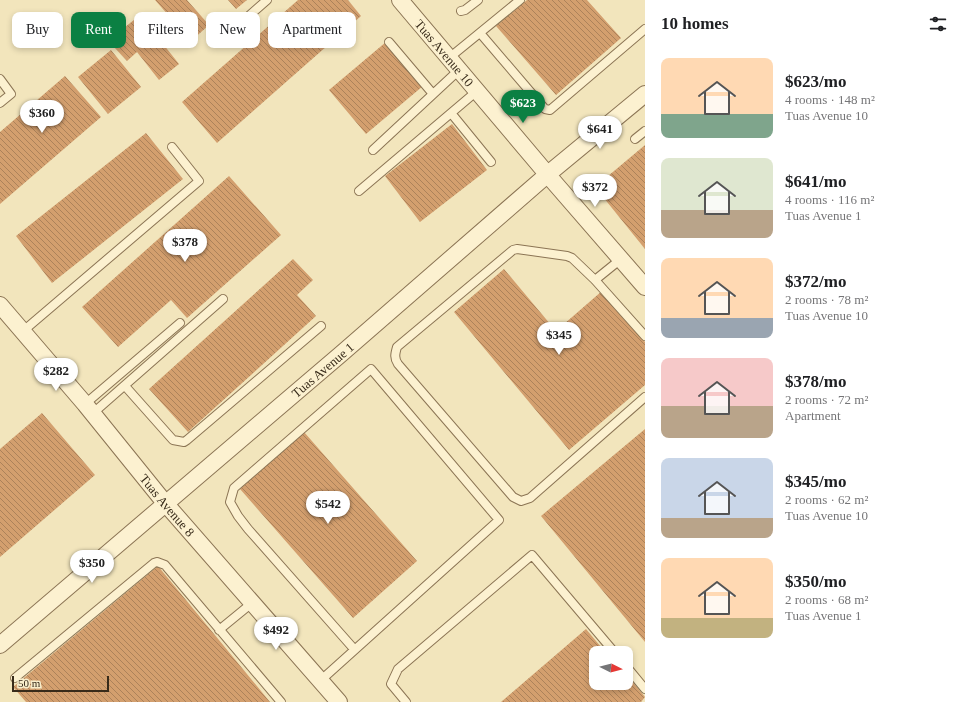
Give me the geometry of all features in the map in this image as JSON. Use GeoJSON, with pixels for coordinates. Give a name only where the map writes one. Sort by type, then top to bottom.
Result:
{"type":"FeatureCollection","features":[{"type":"Feature","properties":{"kind":"street","name":"Tuas Avenue 10"},"geometry":{"type":"LineString","coordinates":[[400,0],[645,287]]}},
{"type":"Feature","properties":{"kind":"street","name":"Tuas Avenue 1"},"geometry":{"type":"LineString","coordinates":[[0,645],[347,349],[548,174],[645,94]]}},
{"type":"Feature","properties":{"kind":"street","name":"Tuas Avenue 8"},"geometry":{"type":"LineString","coordinates":[[0,305],[165,503],[339,702]]}},
{"type":"Feature","properties":{"kind":"lane"},"geometry":{"type":"LineString","coordinates":[[253,12],[267,0]]}},
{"type":"Feature","properties":{"kind":"lane"},"geometry":{"type":"LineString","coordinates":[[461,11],[465,10],[478,0]]}},
{"type":"Feature","properties":{"kind":"lane"},"geometry":{"type":"LineString","coordinates":[[372,150],[433,94],[454,64],[480,33],[520,0]]}},
{"type":"Feature","properties":{"kind":"lane"},"geometry":{"type":"LineString","coordinates":[[480,33],[545,109],[550,110],[645,29]]}},
{"type":"Feature","properties":{"kind":"lane"},"geometry":{"type":"LineString","coordinates":[[389,42],[433,94]]}},
{"type":"Feature","properties":{"kind":"lane"},"geometry":{"type":"LineString","coordinates":[[0,79],[11,94],[0,103]]}},
{"type":"Feature","properties":{"kind":"lane"},"geometry":{"type":"LineString","coordinates":[[359,192],[477,91]]}},
{"type":"Feature","properties":{"kind":"lane"},"geometry":{"type":"LineString","coordinates":[[451,113],[491,162]]}},
{"type":"Feature","properties":{"kind":"lane"},"geometry":{"type":"LineString","coordinates":[[635,139],[645,131]]}},
{"type":"Feature","properties":{"kind":"lane"},"geometry":{"type":"LineString","coordinates":[[22,332],[199,181],[172,147]]}},
{"type":"Feature","properties":{"kind":"lane"},"geometry":{"type":"LineString","coordinates":[[645,336],[595,280],[572,258],[517,249],[513,250],[397,347],[395,355],[395,359],[513,497],[521,501],[530,498],[645,397]]}},
{"type":"Feature","properties":{"kind":"lane"},"geometry":{"type":"LineString","coordinates":[[595,280],[621,259]]}},
{"type":"Feature","properties":{"kind":"lane"},"geometry":{"type":"LineString","coordinates":[[88,409],[124,386],[223,299]]}},
{"type":"Feature","properties":{"kind":"lane"},"geometry":{"type":"LineString","coordinates":[[88,409],[180,323]]}},
{"type":"Feature","properties":{"kind":"lane"},"geometry":{"type":"LineString","coordinates":[[124,386],[173,440],[184,442],[321,326]]}},
{"type":"Feature","properties":{"kind":"lane"},"geometry":{"type":"LineString","coordinates":[[320,681],[499,520],[371,369],[234,488],[230,502],[248,529],[354,649]]}},
{"type":"Feature","properties":{"kind":"lane"},"geometry":{"type":"LineString","coordinates":[[406,702],[391,684],[398,669],[532,555],[609,646]]}},
{"type":"Feature","properties":{"kind":"lane"},"geometry":{"type":"LineString","coordinates":[[15,678],[157,562],[165,565],[281,702]]}},
{"type":"Feature","properties":{"kind":"lane"},"geometry":{"type":"LineString","coordinates":[[219,630],[252,603]]}},
{"type":"Feature","properties":{"kind":"lane"},"geometry":{"type":"LineString","coordinates":[[633,674],[645,688]]}},
{"type":"Feature","properties":{"kind":"building"},"geometry":{"type":"Polygon","coordinates":[[[155,0],[187,0],[198,12],[166,12],[155,0]]]}},
{"type":"Feature","properties":{"kind":"building"},"geometry":{"type":"Polygon","coordinates":[[[228,0],[247,0],[236,9],[228,0]]]}},
{"type":"Feature","properties":{"kind":"building"},"geometry":{"type":"Polygon","coordinates":[[[298,0],[348,0],[361,16],[356,20],[356,12],[284,12],[298,0]]]}},
{"type":"Feature","properties":{"kind":"building"},"geometry":{"type":"Polygon","coordinates":[[[527,0],[587,0],[621,38],[556,95],[496,26],[527,0]]]}},
{"type":"Feature","properties":{"kind":"building"},"geometry":{"type":"Polygon","coordinates":[[[198,12],[206,22],[206,28],[198,35],[198,12]]]}},
{"type":"Feature","properties":{"kind":"building"},"geometry":{"type":"Polygon","coordinates":[[[134,20],[134,48],[166,48],[179,64],[159,80],[137,52],[127,61],[115,48],[126,48],[126,26],[134,20]]]}},
{"type":"Feature","properties":{"kind":"building"},"geometry":{"type":"Polygon","coordinates":[[[268,26],[268,48],[325,48],[217,143],[182,102],[243,48],[260,48],[260,33],[268,26]]]}},
{"type":"Feature","properties":{"kind":"building"},"geometry":{"type":"Polygon","coordinates":[[[386,42],[423,86],[366,134],[329,90],[386,42]]]}},
{"type":"Feature","properties":{"kind":"building"},"geometry":{"type":"Polygon","coordinates":[[[111,50],[141,87],[108,114],[78,77],[111,50]]]}},
{"type":"Feature","properties":{"kind":"building"},"geometry":{"type":"Polygon","coordinates":[[[65,76],[101,117],[0,204],[0,132],[65,76]]]}},
{"type":"Feature","properties":{"kind":"building"},"geometry":{"type":"Polygon","coordinates":[[[452,124],[487,170],[420,222],[385,176],[452,124]]]}},
{"type":"Feature","properties":{"kind":"building"},"geometry":{"type":"Polygon","coordinates":[[[146,133],[183,179],[52,283],[16,236],[146,133]]]}},
{"type":"Feature","properties":{"kind":"building"},"geometry":{"type":"Polygon","coordinates":[[[645,145],[645,249],[595,187],[645,145]]]}},
{"type":"Feature","properties":{"kind":"building"},"geometry":{"type":"Polygon","coordinates":[[[229,176],[281,235],[187,318],[171,300],[118,347],[82,307],[229,176]]]}},
{"type":"Feature","properties":{"kind":"building"},"geometry":{"type":"Polygon","coordinates":[[[293,259],[313,280],[297,295],[316,316],[188,432],[149,389],[293,259]]]}},
{"type":"Feature","properties":{"kind":"building"},"geometry":{"type":"Polygon","coordinates":[[[504,269],[556,331],[602,291],[645,342],[645,385],[569,450],[454,312],[504,269]]]}},
{"type":"Feature","properties":{"kind":"building"},"geometry":{"type":"Polygon","coordinates":[[[42,413],[95,475],[0,557],[0,449],[42,413]]]}},
{"type":"Feature","properties":{"kind":"building"},"geometry":{"type":"Polygon","coordinates":[[[645,429],[645,642],[541,516],[645,429]]]}},
{"type":"Feature","properties":{"kind":"building"},"geometry":{"type":"Polygon","coordinates":[[[304,432],[417,561],[353,618],[240,489],[304,432]]]}},
{"type":"Feature","properties":{"kind":"building"},"geometry":{"type":"Polygon","coordinates":[[[158,566],[270,702],[26,702],[13,687],[158,566]]]}},
{"type":"Feature","properties":{"kind":"building"},"geometry":{"type":"Polygon","coordinates":[[[586,629],[600,646],[589,646],[589,690],[633,690],[633,682],[645,697],[641,702],[501,702],[586,629]]]}}]}
